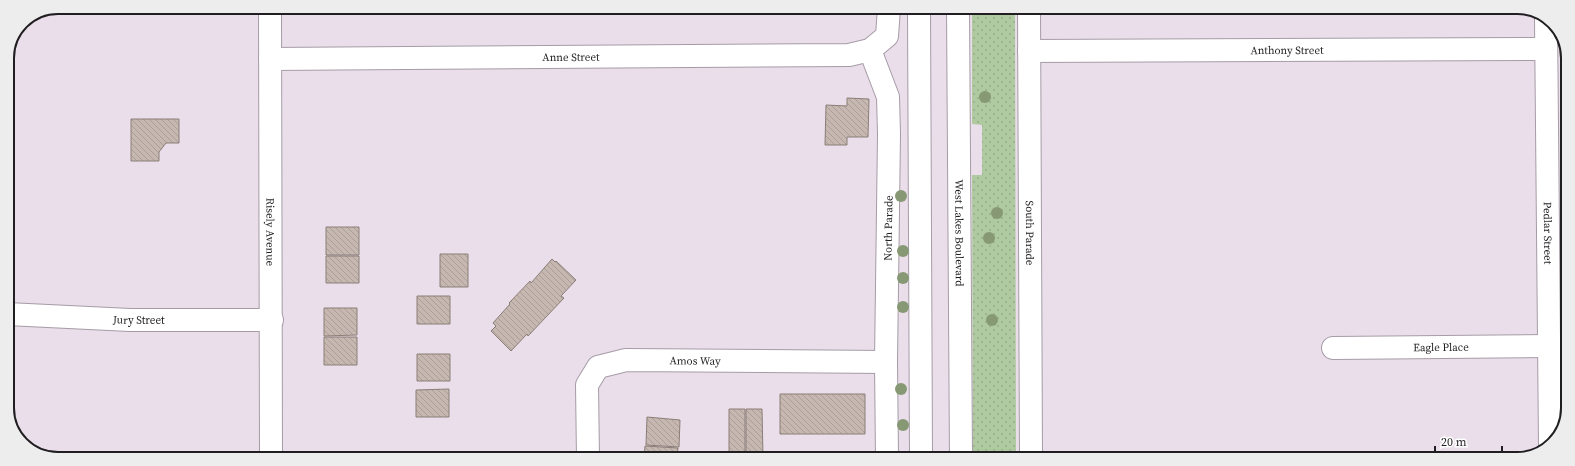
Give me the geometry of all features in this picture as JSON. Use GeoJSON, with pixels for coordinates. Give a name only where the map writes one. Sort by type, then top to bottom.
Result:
{"type":"FeatureCollection","features":[{"type":"Feature","properties":{"kind":"street","name":"Risely Avenue"},"geometry":{"type":"LineString","coordinates":[[270,14],[272,452]]}},
{"type":"Feature","properties":{"kind":"street"},"geometry":{"type":"LineString","coordinates":[[870,50],[887,36],[889,14]]}},
{"type":"Feature","properties":{"kind":"street"},"geometry":{"type":"LineString","coordinates":[[919,14],[921,452]]}},
{"type":"Feature","properties":{"kind":"street","name":"West Lakes Boulevard"},"geometry":{"type":"LineString","coordinates":[[958,14],[961,452]]}},
{"type":"Feature","properties":{"kind":"street","name":"South Parade"},"geometry":{"type":"LineString","coordinates":[[1028,14],[1031,452]]}},
{"type":"Feature","properties":{"kind":"street","name":"Pedlar Street"},"geometry":{"type":"LineString","coordinates":[[1546,25],[1550,437]]}},
{"type":"Feature","properties":{"kind":"street","name":"Anthony Street"},"geometry":{"type":"LineString","coordinates":[[1029,51],[1546,49]]}},
{"type":"Feature","properties":{"kind":"street","name":"Anne Street"},"geometry":{"type":"LineString","coordinates":[[270,59],[849,55],[870,50]]}},
{"type":"Feature","properties":{"kind":"street","name":"North Parade"},"geometry":{"type":"LineString","coordinates":[[870,50],[888,97],[890,134],[886,362],[887,452]]}},
{"type":"Feature","properties":{"kind":"street","name":"Jury Street"},"geometry":{"type":"LineString","coordinates":[[14,314],[130,320],[272,320]]}},
{"type":"Feature","properties":{"kind":"street","name":"Eagle Place"},"geometry":{"type":"LineString","coordinates":[[1333,348],[1549,346]]}},
{"type":"Feature","properties":{"kind":"street","name":"Amos Way"},"geometry":{"type":"LineString","coordinates":[[588,452],[587,385],[598,367],[626,360],[886,362]]}},
{"type":"Feature","properties":{"kind":"green space"},"geometry":{"type":"Polygon","coordinates":[[[972,14],[1015,14],[1016,452],[973,452],[972,175],[982,175],[982,125],[972,124],[972,14]]]}},
{"type":"Feature","properties":{"kind":"building"},"geometry":{"type":"Polygon","coordinates":[[[847,98],[869,99],[868,137],[847,137],[847,145],[825,145],[826,105],[847,106],[847,98]]]}},
{"type":"Feature","properties":{"kind":"building"},"geometry":{"type":"Polygon","coordinates":[[[131,119],[179,119],[179,143],[166,143],[159,152],[159,161],[131,161],[131,119]]]}},
{"type":"Feature","properties":{"kind":"building"},"geometry":{"type":"Polygon","coordinates":[[[326,227],[359,227],[359,255],[326,255],[326,227]]]}},
{"type":"Feature","properties":{"kind":"building"},"geometry":{"type":"Polygon","coordinates":[[[440,254],[468,254],[468,287],[440,287],[440,254]]]}},
{"type":"Feature","properties":{"kind":"building"},"geometry":{"type":"Polygon","coordinates":[[[326,256],[359,256],[359,283],[326,283],[326,256]]]}},
{"type":"Feature","properties":{"kind":"building"},"geometry":{"type":"Polygon","coordinates":[[[552,259],[576,280],[561,296],[564,298],[528,336],[527,334],[511,351],[491,331],[496,326],[493,323],[510,304],[509,303],[530,281],[531,283],[552,259]]]}},
{"type":"Feature","properties":{"kind":"building"},"geometry":{"type":"Polygon","coordinates":[[[417,296],[450,296],[450,324],[417,324],[417,296]]]}},
{"type":"Feature","properties":{"kind":"building"},"geometry":{"type":"Polygon","coordinates":[[[324,308],[357,308],[357,335],[324,336],[324,308]]]}},
{"type":"Feature","properties":{"kind":"building"},"geometry":{"type":"Polygon","coordinates":[[[324,337],[357,337],[357,365],[324,365],[324,337]]]}},
{"type":"Feature","properties":{"kind":"building"},"geometry":{"type":"Polygon","coordinates":[[[417,354],[450,354],[450,381],[417,381],[417,354]]]}},
{"type":"Feature","properties":{"kind":"building"},"geometry":{"type":"Polygon","coordinates":[[[449,389],[449,417],[416,417],[416,390],[449,389]]]}},
{"type":"Feature","properties":{"kind":"building"},"geometry":{"type":"Polygon","coordinates":[[[780,394],[865,394],[865,434],[780,434],[780,394]]]}},
{"type":"Feature","properties":{"kind":"building"},"geometry":{"type":"Polygon","coordinates":[[[729,409],[745,409],[745,452],[729,452],[729,409]]]}},
{"type":"Feature","properties":{"kind":"building"},"geometry":{"type":"Polygon","coordinates":[[[746,409],[762,409],[763,452],[746,452],[746,409]]]}},
{"type":"Feature","properties":{"kind":"building"},"geometry":{"type":"Polygon","coordinates":[[[647,417],[680,420],[679,447],[646,445],[647,417]]]}},
{"type":"Feature","properties":{"kind":"building"},"geometry":{"type":"Polygon","coordinates":[[[645,446],[678,448],[678,452],[644,452],[645,446]]]}}]}
